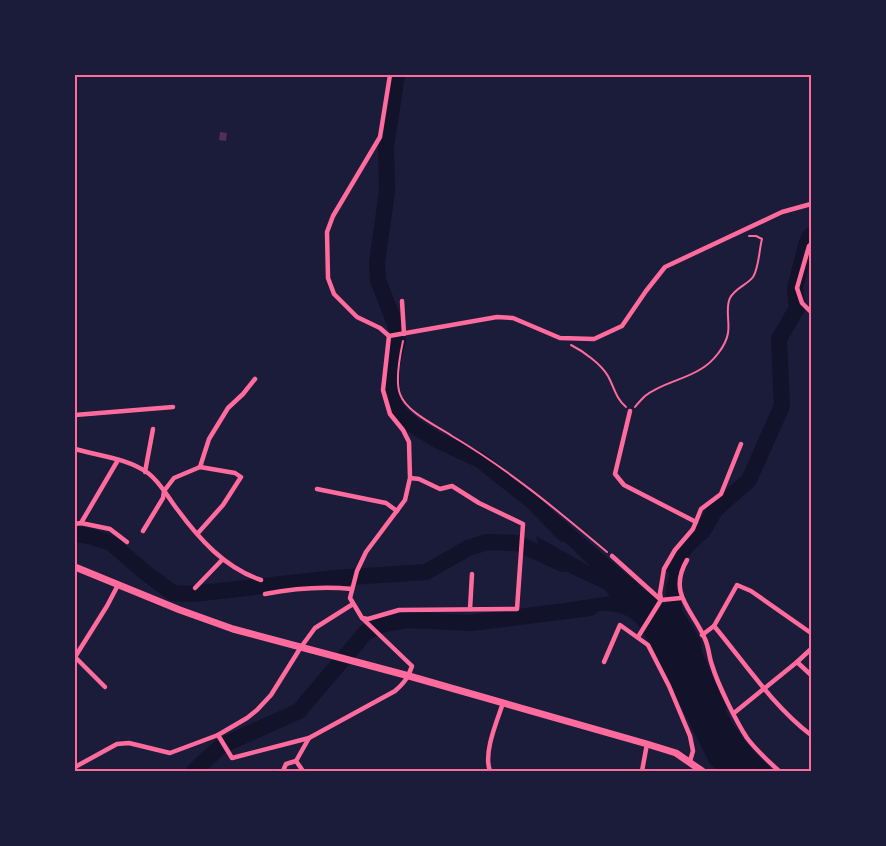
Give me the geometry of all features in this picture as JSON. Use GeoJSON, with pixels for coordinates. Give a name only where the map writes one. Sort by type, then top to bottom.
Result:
{"type":"FeatureCollection","features":[{"type":"Feature","properties":{"kind":"main road"},"geometry":{"type":"LineString","coordinates":[[75,567],[180,610],[233,629],[409,676],[647,744],[676,753],[702,771]]}},
{"type":"Feature","properties":{"kind":"street"},"geometry":{"type":"LineString","coordinates":[[390,75],[380,137],[332,216],[327,232],[328,278],[334,294],[357,317],[380,328],[389,336],[498,317],[513,318],[560,338],[594,339],[622,326],[646,290],[665,267],[782,212],[811,204]]}},
{"type":"Feature","properties":{"kind":"street"},"geometry":{"type":"LineString","coordinates":[[811,244],[797,288],[802,304],[811,312]]}},
{"type":"Feature","properties":{"kind":"street"},"geometry":{"type":"LineString","coordinates":[[402,301],[404,334]]}},
{"type":"Feature","properties":{"kind":"street"},"geometry":{"type":"LineString","coordinates":[[218,734],[232,758],[309,738],[395,691],[406,682],[409,676],[412,666],[362,618],[350,598],[357,571],[366,552],[404,500],[410,478],[409,442],[403,430],[390,414],[383,390],[389,336]]}},
{"type":"Feature","properties":{"kind":"street"},"geometry":{"type":"LineString","coordinates":[[200,466],[209,439],[228,408],[256,379]]}},
{"type":"Feature","properties":{"kind":"street"},"geometry":{"type":"LineString","coordinates":[[75,415],[172,407]]}},
{"type":"Feature","properties":{"kind":"street"},"geometry":{"type":"LineString","coordinates":[[630,411],[615,474],[624,485],[696,522]]}},
{"type":"Feature","properties":{"kind":"street"},"geometry":{"type":"LineString","coordinates":[[145,472],[153,429]]}},
{"type":"Feature","properties":{"kind":"street"},"geometry":{"type":"LineString","coordinates":[[638,637],[661,600],[660,593],[664,569],[675,550],[693,529],[701,509],[721,494],[741,444]]}},
{"type":"Feature","properties":{"kind":"street"},"geometry":{"type":"LineString","coordinates":[[75,449],[118,460],[145,472],[155,479],[222,560],[261,580]]}},
{"type":"Feature","properties":{"kind":"street"},"geometry":{"type":"LineString","coordinates":[[81,523],[118,460]]}},
{"type":"Feature","properties":{"kind":"street"},"geometry":{"type":"LineString","coordinates":[[143,531],[164,491],[174,478],[200,466],[235,473],[241,477],[223,505],[198,533]]}},
{"type":"Feature","properties":{"kind":"street"},"geometry":{"type":"LineString","coordinates":[[362,618],[368,619],[399,610],[517,609],[523,524],[452,486],[440,489],[419,479],[410,478]]}},
{"type":"Feature","properties":{"kind":"street"},"geometry":{"type":"LineString","coordinates":[[317,489],[386,503],[397,511]]}},
{"type":"Feature","properties":{"kind":"street"},"geometry":{"type":"LineString","coordinates":[[75,524],[81,523],[110,529],[127,542]]}},
{"type":"Feature","properties":{"kind":"street"},"geometry":{"type":"LineString","coordinates":[[612,556],[661,600],[681,598]]}},
{"type":"Feature","properties":{"kind":"street"},"geometry":{"type":"LineString","coordinates":[[195,588],[222,560]]}},
{"type":"Feature","properties":{"kind":"street"},"geometry":{"type":"LineString","coordinates":[[687,560],[682,569],[679,582],[681,598],[705,640],[712,666],[748,738],[779,771]]}},
{"type":"Feature","properties":{"kind":"street"},"geometry":{"type":"LineString","coordinates":[[470,610],[472,574]]}},
{"type":"Feature","properties":{"kind":"street"},"geometry":{"type":"LineString","coordinates":[[105,687],[75,657],[118,585]]}},
{"type":"Feature","properties":{"kind":"street"},"geometry":{"type":"LineString","coordinates":[[702,634],[714,626],[738,585],[751,591],[811,633]]}},
{"type":"Feature","properties":{"kind":"street"},"geometry":{"type":"LineString","coordinates":[[265,594],[295,588],[324,586],[352,589]]}},
{"type":"Feature","properties":{"kind":"street"},"geometry":{"type":"LineString","coordinates":[[75,767],[117,744],[129,743],[170,753],[218,734],[257,710],[271,695],[315,628],[353,604]]}},
{"type":"Feature","properties":{"kind":"street"},"geometry":{"type":"LineString","coordinates":[[604,662],[620,625],[648,646],[669,686],[687,728],[693,751],[690,761]]}},
{"type":"Feature","properties":{"kind":"street"},"geometry":{"type":"LineString","coordinates":[[714,626],[764,689],[811,735]]}},
{"type":"Feature","properties":{"kind":"street"},"geometry":{"type":"LineString","coordinates":[[734,713],[811,649]]}},
{"type":"Feature","properties":{"kind":"street"},"geometry":{"type":"LineString","coordinates":[[797,662],[811,675]]}},
{"type":"Feature","properties":{"kind":"street"},"geometry":{"type":"LineString","coordinates":[[490,771],[487,763],[492,734],[503,703]]}},
{"type":"Feature","properties":{"kind":"street"},"geometry":{"type":"LineString","coordinates":[[283,771],[286,764],[296,761],[309,738]]}},
{"type":"Feature","properties":{"kind":"street"},"geometry":{"type":"LineString","coordinates":[[642,771],[647,744]]}},
{"type":"Feature","properties":{"kind":"street"},"geometry":{"type":"LineString","coordinates":[[296,761],[303,771]]}},
{"type":"Feature","properties":{"kind":"path"},"geometry":{"type":"LineString","coordinates":[[560,338],[583,352],[607,374],[620,402],[630,411],[646,395],[701,369],[711,362],[722,346],[728,334],[728,305],[730,298],[753,277],[762,239],[756,236],[744,236]]}},
{"type":"Feature","properties":{"kind":"path"},"geometry":{"type":"LineString","coordinates":[[404,334],[398,364],[399,394],[407,405],[424,418],[485,455],[540,495],[612,556]]}},
{"type":"Feature","properties":{"kind":"shaded area"},"geometry":{"type":"Polygon","coordinates":[[[555,513],[646,591],[666,604],[666,588],[671,565],[683,546],[686,555],[680,569],[682,610],[701,640],[702,652],[727,708],[725,709],[735,727],[746,743],[774,771],[718,771],[710,764],[646,637],[636,623],[620,613],[595,611],[570,614],[566,603],[610,596],[604,589],[544,561],[536,536],[591,567],[545,522],[555,513]]]}},
{"type":"Feature","properties":{"kind":"building"},"geometry":{"type":"Polygon","coordinates":[[[220,132],[227,133],[226,141],[219,140],[220,132]]]}},
{"type":"Feature","properties":{"kind":"waterway"},"geometry":{"type":"LineString","coordinates":[[397,75],[386,146],[387,191],[377,263],[378,280],[397,329],[398,340],[392,365],[394,405],[402,416],[414,426],[437,440],[480,460],[533,502],[564,534]]}},
{"type":"Feature","properties":{"kind":"waterway"},"geometry":{"type":"LineString","coordinates":[[674,567],[686,546],[703,531],[715,510],[749,480],[782,406],[779,339],[797,308],[795,288],[807,242],[811,235]]}},
{"type":"Feature","properties":{"kind":"waterway"},"geometry":{"type":"LineString","coordinates":[[75,534],[111,543],[147,574],[173,593],[192,594],[335,578],[426,572],[468,548],[487,542],[517,543],[563,564]]}},
{"type":"Feature","properties":{"kind":"waterway"},"geometry":{"type":"LineString","coordinates":[[194,771],[221,746],[299,711],[365,633],[381,625],[408,620],[471,623],[590,608]]}}]}
